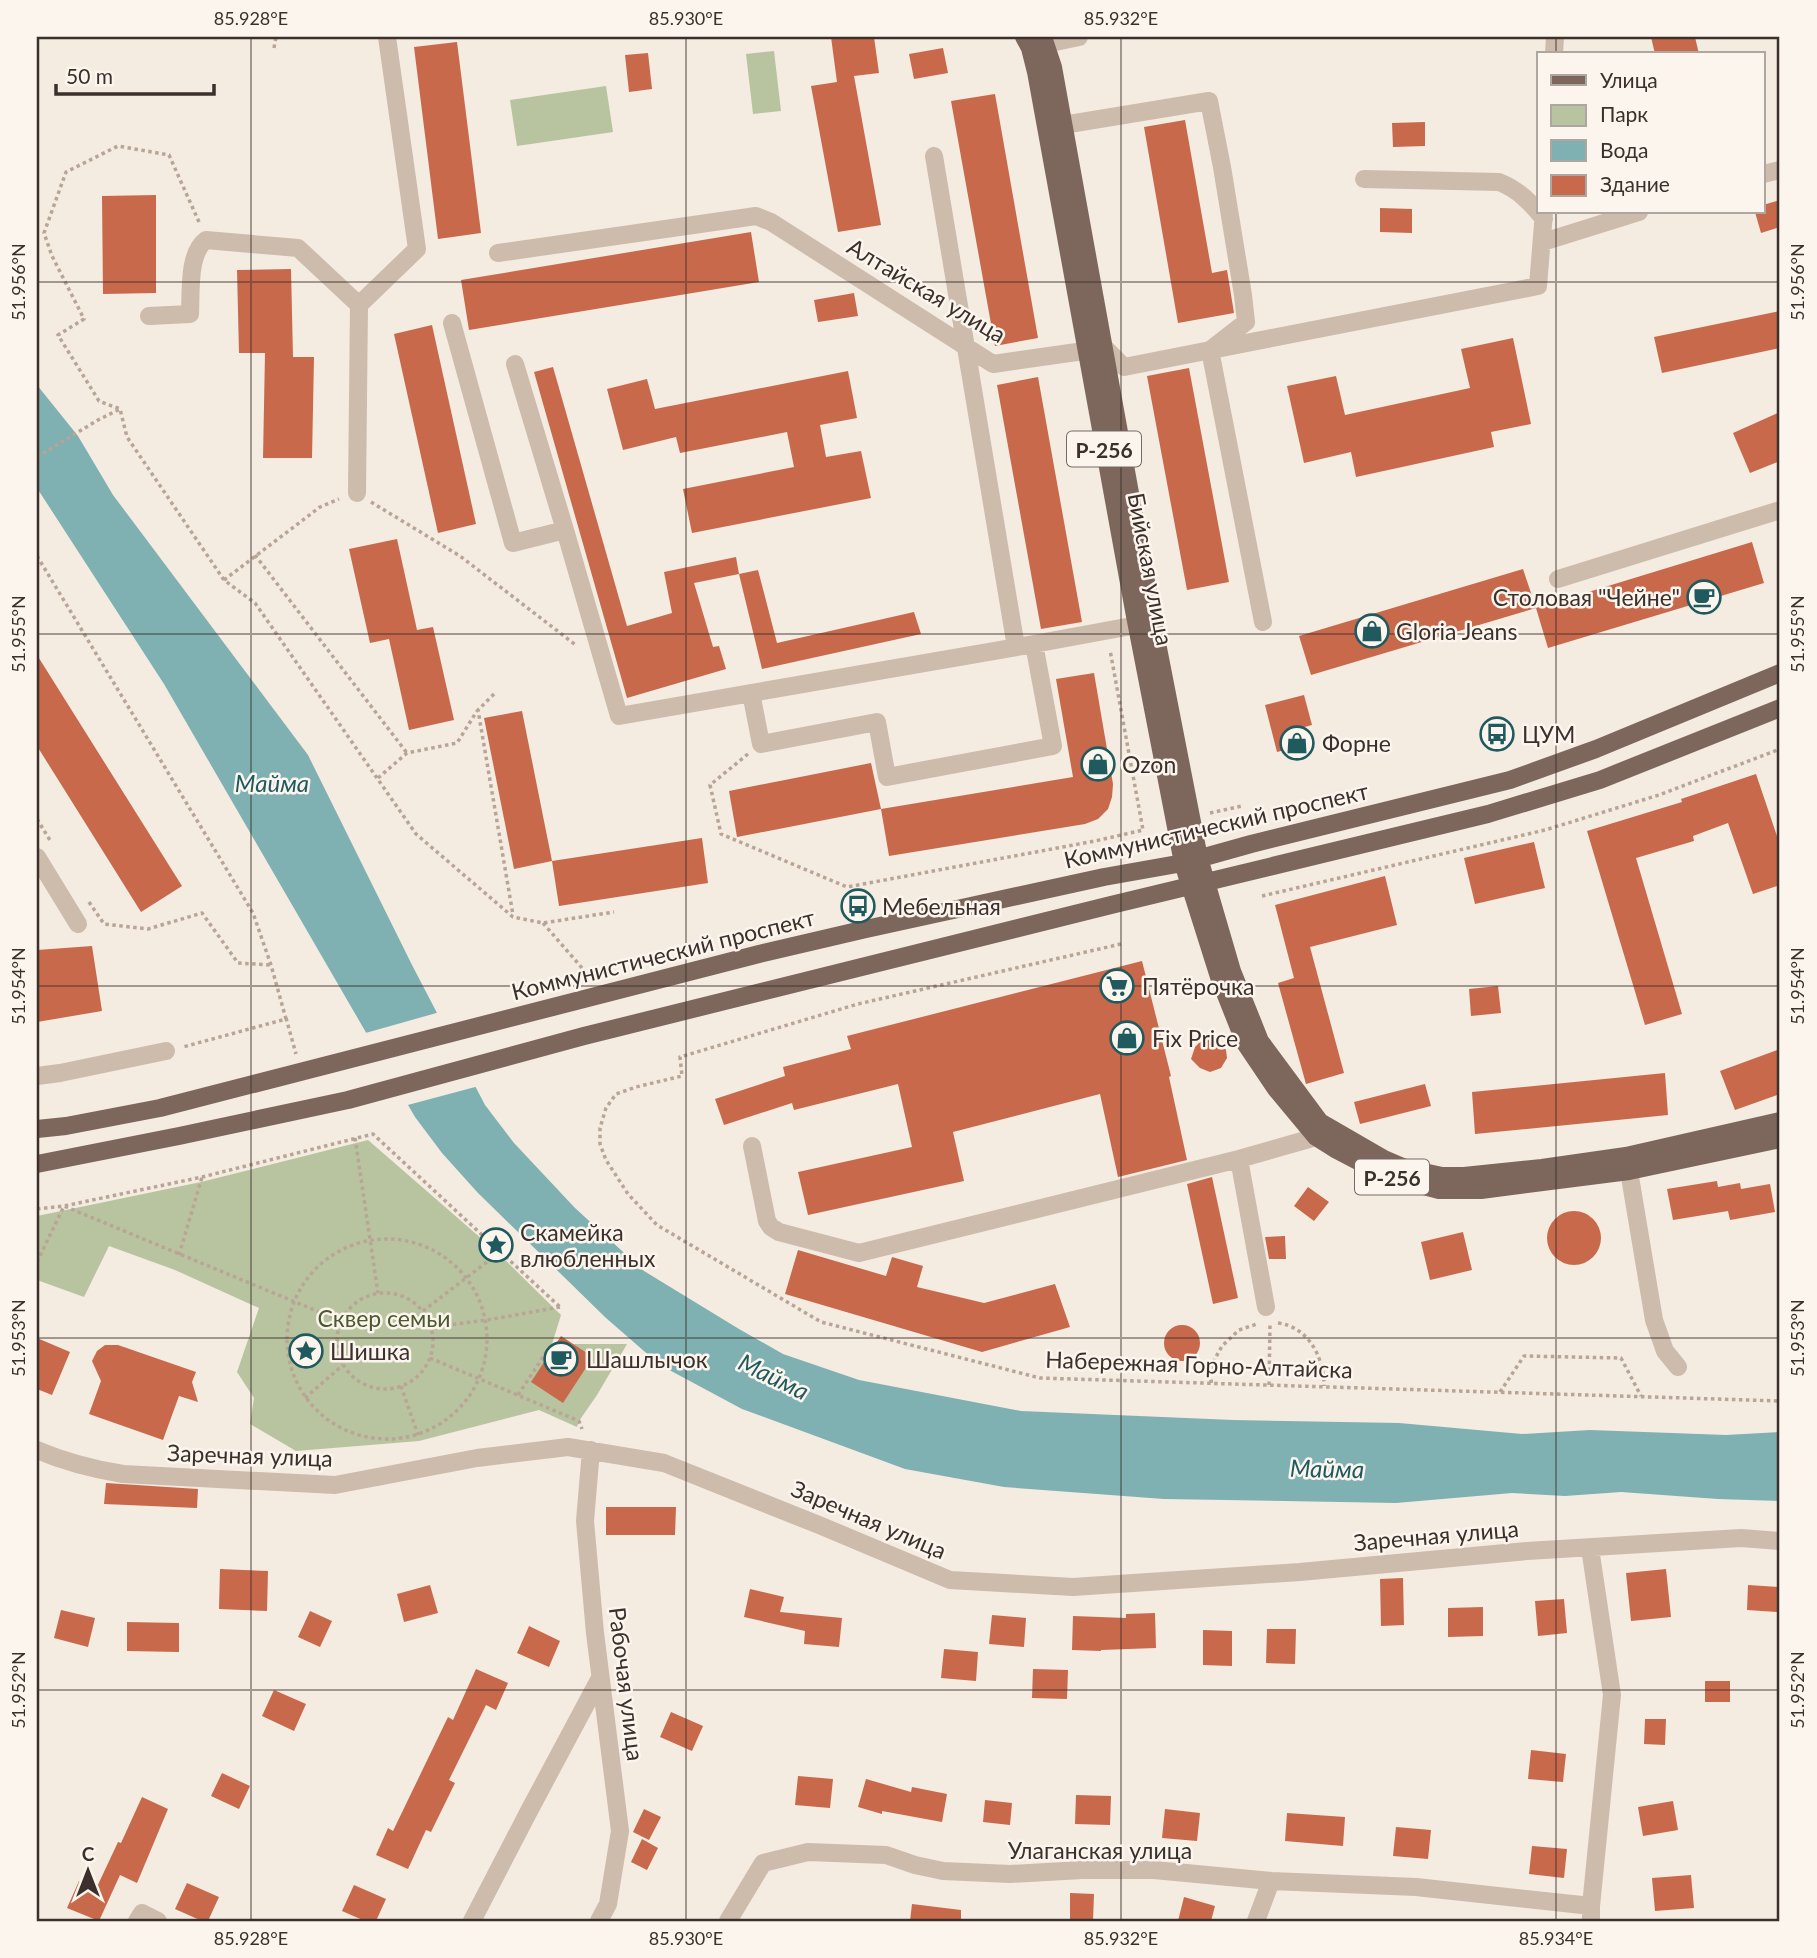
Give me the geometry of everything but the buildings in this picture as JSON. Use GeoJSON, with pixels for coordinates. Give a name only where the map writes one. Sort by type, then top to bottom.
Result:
{"type":"FeatureCollection","features":[{"type":"Feature","properties":{"kind":"main road","name":"Бийская улица"},"geometry":{"type":"LineString","coordinates":[[1024,37],[1030,48],[1036,72],[1174,823],[1191,860]]}},
{"type":"Feature","properties":{"kind":"main road","name":"Бийская улица"},"geometry":{"type":"LineString","coordinates":[[1045,40],[1053,67],[1105,348],[1156,636],[1191,860]]}},
{"type":"Feature","properties":{"kind":"main road","name":"Коммунистический проспект"},"geometry":{"type":"LineString","coordinates":[[37,1129],[160,1108],[568,1002],[866,929],[1191,860],[1510,780],[1596,749],[1780,673]]}},
{"type":"Feature","properties":{"kind":"main road"},"geometry":{"type":"LineString","coordinates":[[37,1164],[348,1100],[583,1036],[1488,814],[1600,780],[1780,708]]}},
{"type":"Feature","properties":{"kind":"main road","name":"Р-256"},"geometry":{"type":"LineString","coordinates":[[1191,860],[1220,980],[1245,1043],[1276,1089],[1315,1137],[1381,1173],[1439,1190],[1480,1190],[1629,1171],[1780,1139]]}},
{"type":"Feature","properties":{"kind":"main road","name":"Р-256"},"geometry":{"type":"LineString","coordinates":[[1198,884],[1260,1041],[1320,1122],[1384,1159],[1426,1174],[1464,1176],[1626,1156],[1780,1121]]}},
{"type":"Feature","properties":{"kind":"street"},"geometry":{"type":"LineString","coordinates":[[356,493],[359,304],[417,248],[387,37]]}},
{"type":"Feature","properties":{"kind":"street"},"geometry":{"type":"LineString","coordinates":[[1045,40],[1079,37]]}},
{"type":"Feature","properties":{"kind":"street"},"geometry":{"type":"LineString","coordinates":[[1063,125],[1209,102],[1246,322],[1210,350]]}},
{"type":"Feature","properties":{"kind":"street"},"geometry":{"type":"LineString","coordinates":[[751,693],[761,744],[877,722],[887,777],[1053,746],[1025,646],[965,346],[934,156]]}},
{"type":"Feature","properties":{"kind":"street"},"geometry":{"type":"LineString","coordinates":[[1364,179],[1499,182],[1514,188],[1537,209]]}},
{"type":"Feature","properties":{"kind":"street"},"geometry":{"type":"LineString","coordinates":[[1542,242],[1633,214]]}},
{"type":"Feature","properties":{"kind":"street"},"geometry":{"type":"LineString","coordinates":[[1105,348],[1124,367],[1538,286],[1544,215]]}},
{"type":"Feature","properties":{"kind":"street","name":"Алтайская улица"},"geometry":{"type":"LineString","coordinates":[[498,253],[756,216],[780,228],[993,364],[1105,348]]}},
{"type":"Feature","properties":{"kind":"street"},"geometry":{"type":"LineString","coordinates":[[149,316],[190,314],[194,255],[199,245],[206,240],[298,247],[359,304]]}},
{"type":"Feature","properties":{"kind":"street"},"geometry":{"type":"LineString","coordinates":[[452,323],[513,543],[565,530]]}},
{"type":"Feature","properties":{"kind":"street"},"geometry":{"type":"LineString","coordinates":[[1210,350],[1263,622]]}},
{"type":"Feature","properties":{"kind":"street"},"geometry":{"type":"LineString","coordinates":[[515,364],[619,716],[1137,625]]}},
{"type":"Feature","properties":{"kind":"street"},"geometry":{"type":"LineString","coordinates":[[1558,579],[1780,510]]}},
{"type":"Feature","properties":{"kind":"street"},"geometry":{"type":"LineString","coordinates":[[37,857],[78,924]]}},
{"type":"Feature","properties":{"kind":"street"},"geometry":{"type":"LineString","coordinates":[[37,1076],[166,1051]]}},
{"type":"Feature","properties":{"kind":"street"},"geometry":{"type":"LineString","coordinates":[[752,1146],[767,1221],[771,1227],[779,1232],[859,1253],[1238,1159],[1315,1137]]}},
{"type":"Feature","properties":{"kind":"street"},"geometry":{"type":"LineString","coordinates":[[1238,1159],[1268,1315]]}},
{"type":"Feature","properties":{"kind":"street"},"geometry":{"type":"LineString","coordinates":[[1629,1171],[1654,1320],[1665,1350],[1678,1367]]}},
{"type":"Feature","properties":{"kind":"street","name":"Заречная улица"},"geometry":{"type":"LineString","coordinates":[[37,1450],[62,1461],[122,1474],[335,1485],[490,1457],[568,1447],[591,1450],[664,1463],[950,1580],[1073,1587],[1741,1538],[1780,1541]]}},
{"type":"Feature","properties":{"kind":"street","name":"Рабочая улица"},"geometry":{"type":"LineString","coordinates":[[591,1450],[585,1521],[600,1678],[620,1831],[608,1904],[599,1921]]}},
{"type":"Feature","properties":{"kind":"street"},"geometry":{"type":"LineString","coordinates":[[1590,1548],[1612,1695],[1591,1914]]}},
{"type":"Feature","properties":{"kind":"street"},"geometry":{"type":"LineString","coordinates":[[472,1921],[600,1678]]}},
{"type":"Feature","properties":{"kind":"street","name":"Улаганская улица"},"geometry":{"type":"LineString","coordinates":[[728,1921],[763,1863],[808,1852],[886,1854],[915,1865],[943,1871],[1010,1874],[1154,1870],[1271,1881],[1416,1886],[1591,1914]]}},
{"type":"Feature","properties":{"kind":"street"},"geometry":{"type":"LineString","coordinates":[[1256,1921],[1271,1881]]}},
{"type":"Feature","properties":{"kind":"path"},"geometry":{"type":"LineString","coordinates":[[274,48],[276,37]]}},
{"type":"Feature","properties":{"kind":"path"},"geometry":{"type":"LineString","coordinates":[[120,410],[99,401],[58,335],[84,319],[52,256],[44,233],[66,172],[118,146],[169,155],[206,240]]}},
{"type":"Feature","properties":{"kind":"path"},"geometry":{"type":"LineString","coordinates":[[37,457],[98,420],[120,410]]}},
{"type":"Feature","properties":{"kind":"path"},"geometry":{"type":"LineString","coordinates":[[120,410],[127,436],[224,580],[254,603],[416,834],[513,917],[543,923],[614,912]]}},
{"type":"Feature","properties":{"kind":"path"},"geometry":{"type":"LineString","coordinates":[[224,580],[320,507],[356,493],[460,556],[605,667]]}},
{"type":"Feature","properties":{"kind":"path"},"geometry":{"type":"LineString","coordinates":[[255,555],[407,752]]}},
{"type":"Feature","properties":{"kind":"path"},"geometry":{"type":"LineString","coordinates":[[37,556],[253,913],[297,1057]]}},
{"type":"Feature","properties":{"kind":"path"},"geometry":{"type":"LineString","coordinates":[[761,744],[710,785],[721,834],[847,887],[1143,830],[1107,630]]}},
{"type":"Feature","properties":{"kind":"path"},"geometry":{"type":"LineString","coordinates":[[378,778],[407,752],[457,743],[478,710],[494,694]]}},
{"type":"Feature","properties":{"kind":"path"},"geometry":{"type":"LineString","coordinates":[[478,710],[513,917]]}},
{"type":"Feature","properties":{"kind":"path"},"geometry":{"type":"LineString","coordinates":[[1262,896],[1545,830],[1659,795],[1780,749]]}},
{"type":"Feature","properties":{"kind":"path"},"geometry":{"type":"LineString","coordinates":[[1202,816],[1242,806]]}},
{"type":"Feature","properties":{"kind":"path"},"geometry":{"type":"LineString","coordinates":[[37,820],[51,843]]}},
{"type":"Feature","properties":{"kind":"path"},"geometry":{"type":"LineString","coordinates":[[89,901],[104,924],[148,929],[202,913],[238,963],[271,965]]}},
{"type":"Feature","properties":{"kind":"path"},"geometry":{"type":"LineString","coordinates":[[543,923],[589,976]]}},
{"type":"Feature","properties":{"kind":"path","name":"Набережная Горно-Алтайска"},"geometry":{"type":"LineString","coordinates":[[1121,944],[858,1004],[680,1057],[682,1076],[615,1094],[606,1108],[600,1128],[600,1144],[606,1160],[628,1194],[657,1225],[821,1322],[1040,1378],[1780,1401]]}},
{"type":"Feature","properties":{"kind":"path"},"geometry":{"type":"LineString","coordinates":[[166,1051],[286,1019],[285,1016]]}},
{"type":"Feature","properties":{"kind":"path"},"geometry":{"type":"LineString","coordinates":[[37,1209],[64,1206],[202,1177],[373,1134],[560,1307],[432,1327]]}},
{"type":"Feature","properties":{"kind":"path"},"geometry":{"type":"LineString","coordinates":[[355,1138],[378,1293]]}},
{"type":"Feature","properties":{"kind":"path"},"geometry":{"type":"LineString","coordinates":[[179,1255],[202,1177]]}},
{"type":"Feature","properties":{"kind":"path"},"geometry":{"type":"LineString","coordinates":[[64,1206],[341,1321]]}},
{"type":"Feature","properties":{"kind":"path"},"geometry":{"type":"LineString","coordinates":[[37,1262],[64,1206]]}},
{"type":"Feature","properties":{"kind":"path"},"geometry":{"type":"LineString","coordinates":[[397,1238],[424,1245],[448,1258],[468,1277],[480,1297],[487,1320],[488,1350],[480,1379],[465,1404],[443,1423],[418,1435],[387,1440],[355,1435],[327,1420],[305,1398],[290,1368],[286,1335],[293,1302],[310,1273],[337,1251],[370,1239],[397,1238]]}},
{"type":"Feature","properties":{"kind":"path"},"geometry":{"type":"LineString","coordinates":[[423,1311],[500,1252]]}},
{"type":"Feature","properties":{"kind":"path"},"geometry":{"type":"LineString","coordinates":[[378,1293],[403,1296],[414,1302],[432,1327],[433,1342],[424,1370],[401,1386],[385,1388],[369,1385],[354,1377],[338,1350],[341,1321],[350,1308],[363,1298],[378,1293]]}},
{"type":"Feature","properties":{"kind":"path"},"geometry":{"type":"LineString","coordinates":[[1211,1383],[1212,1364],[1222,1346],[1239,1330],[1260,1323],[1268,1315]]}},
{"type":"Feature","properties":{"kind":"path"},"geometry":{"type":"LineString","coordinates":[[1268,1315],[1269,1385]]}},
{"type":"Feature","properties":{"kind":"path"},"geometry":{"type":"LineString","coordinates":[[1268,1315],[1298,1331],[1314,1346],[1321,1362],[1324,1386]]}},
{"type":"Feature","properties":{"kind":"path"},"geometry":{"type":"LineString","coordinates":[[518,1395],[551,1345]]}},
{"type":"Feature","properties":{"kind":"path"},"geometry":{"type":"LineString","coordinates":[[1500,1392],[1524,1356],[1621,1358],[1642,1396]]}},
{"type":"Feature","properties":{"kind":"path"},"geometry":{"type":"LineString","coordinates":[[430,1357],[579,1420],[591,1450]]}},
{"type":"Feature","properties":{"kind":"path"},"geometry":{"type":"LineString","coordinates":[[305,1398],[344,1364]]}},
{"type":"Feature","properties":{"kind":"path"},"geometry":{"type":"LineString","coordinates":[[401,1386],[418,1435]]}},
{"type":"Feature","properties":{"kind":"green space"},"geometry":{"type":"Polygon","coordinates":[[[774,51],[781,111],[753,114],[746,54],[774,51]]]}},
{"type":"Feature","properties":{"kind":"green space"},"geometry":{"type":"Polygon","coordinates":[[[606,86],[613,132],[517,146],[510,100],[606,86]]]}},
{"type":"Feature","properties":{"kind":"green space","name":"Сквер семьи"},"geometry":{"type":"Polygon","coordinates":[[[368,1140],[498,1253],[561,1315],[552,1344],[627,1344],[577,1427],[539,1410],[419,1441],[296,1451],[250,1424],[254,1398],[237,1372],[259,1308],[175,1270],[109,1246],[84,1297],[37,1280],[37,1216],[201,1182],[368,1140]]]}},
{"type":"Feature","properties":{"kind":"water","name":"Майма"},"geometry":{"type":"Polygon","coordinates":[[[37,385],[78,436],[113,495],[308,755],[485,1105],[514,1143],[575,1208],[644,1271],[783,1354],[859,1380],[1021,1411],[1233,1420],[1399,1423],[1522,1434],[1590,1430],[1726,1435],[1780,1432],[1780,1501],[1621,1492],[1565,1496],[1512,1493],[1396,1503],[1164,1499],[1004,1487],[905,1469],[742,1409],[660,1365],[606,1318],[478,1193],[442,1153],[415,1117],[164,684],[37,488],[37,385]]]}},
{"type":"Feature","properties":{"kind":"pier"},"geometry":{"type":"Polygon","coordinates":[[[440,1012],[479,1086],[404,1106],[362,1034],[440,1012]]]}},
{"type":"Feature","properties":{"kind":"place","name":"Столовая \"Чейне\""},"geometry":{"type":"Point","coordinates":[1704,597]}},
{"type":"Feature","properties":{"kind":"place","name":"Gloria Jeans"},"geometry":{"type":"Point","coordinates":[1372,631]}},
{"type":"Feature","properties":{"kind":"place","name":"ЦУМ"},"geometry":{"type":"Point","coordinates":[1497,734]}},
{"type":"Feature","properties":{"kind":"place","name":"Форне"},"geometry":{"type":"Point","coordinates":[1297,743]}},
{"type":"Feature","properties":{"kind":"place","name":"Ozon"},"geometry":{"type":"Point","coordinates":[1098,764]}},
{"type":"Feature","properties":{"kind":"place","name":"Мебельная"},"geometry":{"type":"Point","coordinates":[858,906]}},
{"type":"Feature","properties":{"kind":"place","name":"Пятёрочка"},"geometry":{"type":"Point","coordinates":[1117,986]}},
{"type":"Feature","properties":{"kind":"place","name":"Fix Price"},"geometry":{"type":"Point","coordinates":[1127,1038]}},
{"type":"Feature","properties":{"kind":"place","name":"Скамейка влюбленных"},"geometry":{"type":"Point","coordinates":[496,1245]}},
{"type":"Feature","properties":{"kind":"place","name":"Шишка"},"geometry":{"type":"Point","coordinates":[306,1351]}},
{"type":"Feature","properties":{"kind":"place","name":"Шашлычок"},"geometry":{"type":"Point","coordinates":[561,1359]}}]}
